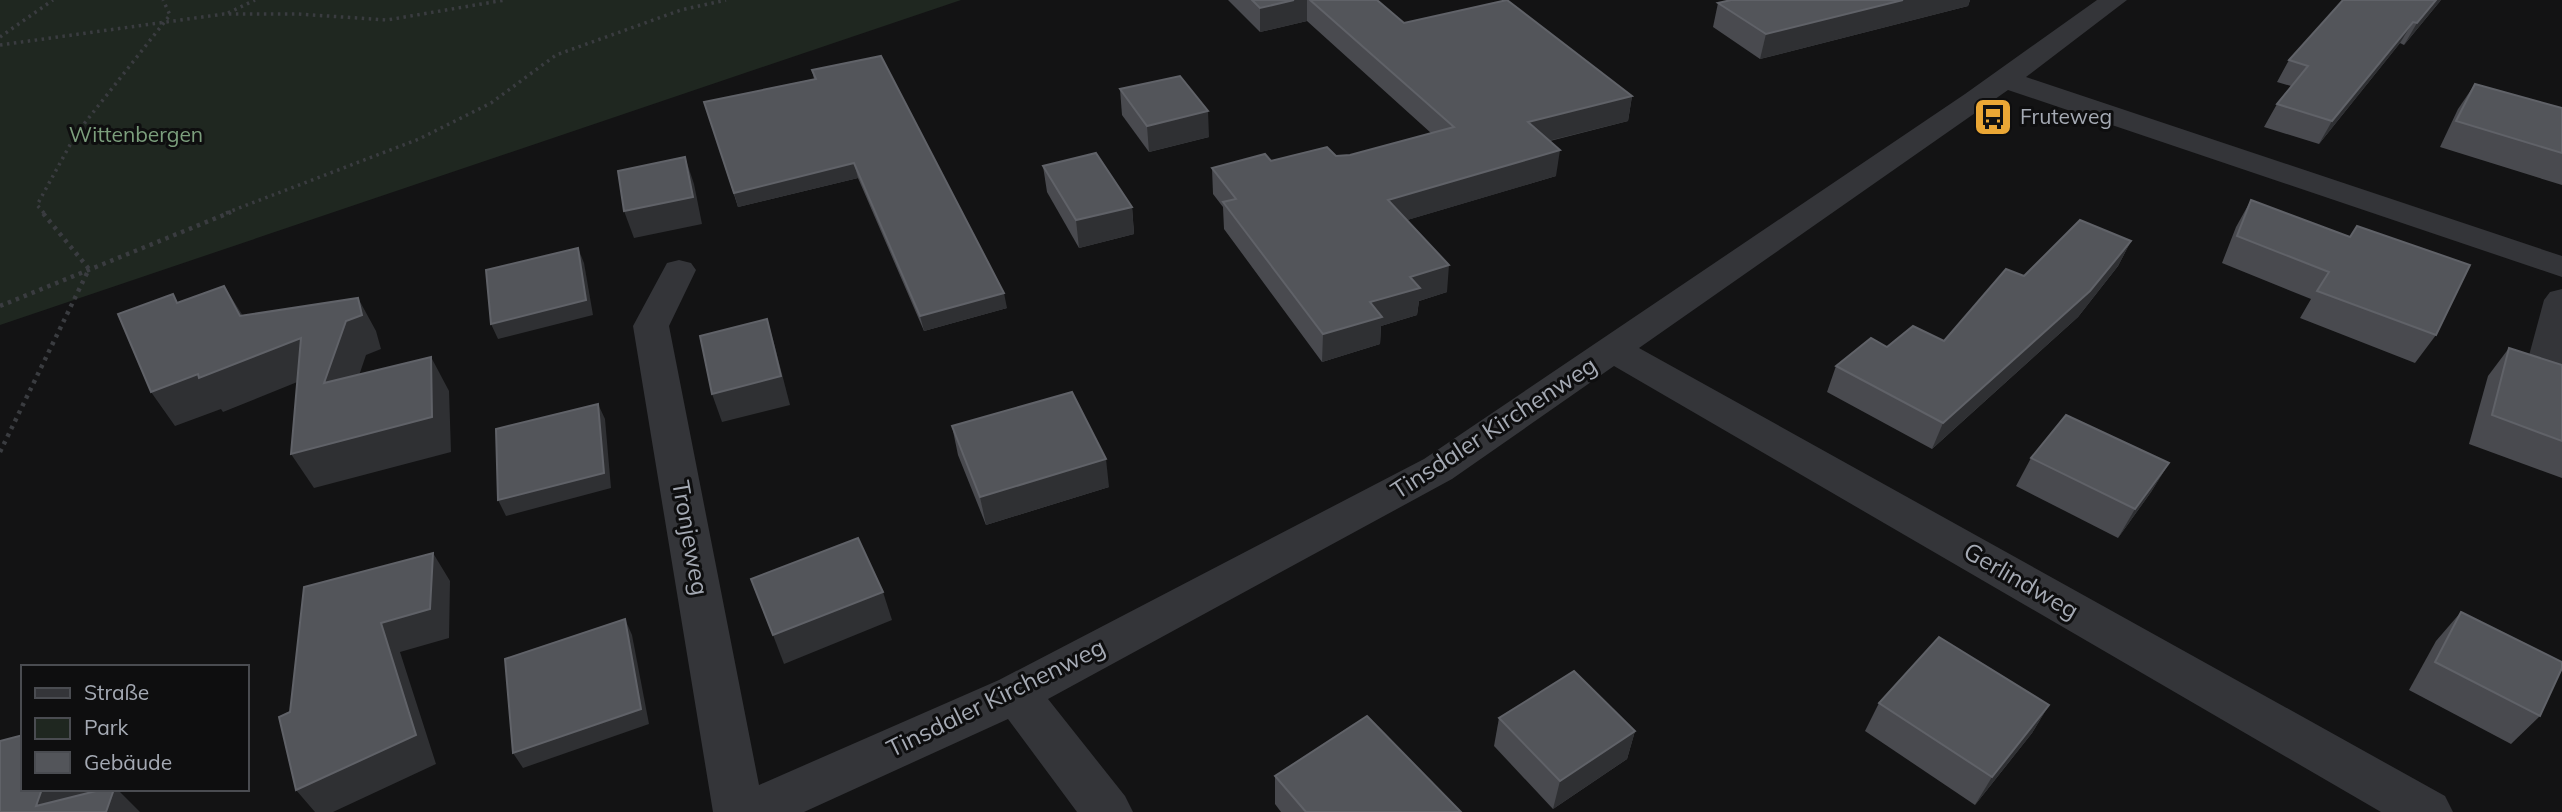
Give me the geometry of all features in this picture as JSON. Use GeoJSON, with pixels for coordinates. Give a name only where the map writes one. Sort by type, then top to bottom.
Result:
{"type":"FeatureCollection","features":[{"type":"Feature","properties":{"kind":"street","name":"Tinsdaler Kirchenweg"},"geometry":{"type":"LineString","coordinates":[[751,812],[1016,694],[1438,469],[1615,350],[2114,0]]}},
{"type":"Feature","properties":{"kind":"street"},"geometry":{"type":"LineString","coordinates":[[2004,79],[2562,267]]}},
{"type":"Feature","properties":{"kind":"street","name":"Tronjeweg"},"geometry":{"type":"LineString","coordinates":[[680,270],[652,326],[739,812]]}},
{"type":"Feature","properties":{"kind":"street"},"geometry":{"type":"LineString","coordinates":[[2543,374],[2562,300]]}},
{"type":"Feature","properties":{"kind":"street","name":"Gerlindweg"},"geometry":{"type":"LineString","coordinates":[[1615,350],[2427,812]]}},
{"type":"Feature","properties":{"kind":"street"},"geometry":{"type":"LineString","coordinates":[[1016,694],[1107,812]]}},
{"type":"Feature","properties":{"kind":"path"},"geometry":{"type":"LineString","coordinates":[[0,37],[53,0]]}},
{"type":"Feature","properties":{"kind":"path"},"geometry":{"type":"LineString","coordinates":[[89,269],[37,205],[76,134],[170,15],[163,0]]}},
{"type":"Feature","properties":{"kind":"path"},"geometry":{"type":"LineString","coordinates":[[224,14],[255,0]]}},
{"type":"Feature","properties":{"kind":"path"},"geometry":{"type":"LineString","coordinates":[[0,45],[224,14],[298,14],[387,20],[505,0]]}},
{"type":"Feature","properties":{"kind":"path"},"geometry":{"type":"LineString","coordinates":[[0,306],[340,167],[419,139],[491,103],[556,55],[681,10],[726,0]]}},
{"type":"Feature","properties":{"kind":"path"},"geometry":{"type":"LineString","coordinates":[[0,452],[89,269]]}},
{"type":"Feature","properties":{"kind":"green space","name":"Wittenbergen"},"geometry":{"type":"Polygon","coordinates":[[[0,0],[961,0],[0,325],[0,0]]]}},
{"type":"Feature","properties":{"kind":"building"},"geometry":{"type":"Polygon","coordinates":[[[1252,0],[1294,0],[1260,8],[1252,0]]]}},
{"type":"Feature","properties":{"kind":"building"},"geometry":{"type":"Polygon","coordinates":[[[1310,0],[1377,0],[1404,23],[1507,0],[1632,96],[1528,122],[1560,150],[1388,200],[1449,265],[1410,277],[1420,288],[1370,302],[1382,317],[1323,334],[1223,202],[1236,199],[1212,168],[1265,154],[1271,161],[1327,147],[1336,156],[1350,155],[1454,127],[1310,0]]]}},
{"type":"Feature","properties":{"kind":"building"},"geometry":{"type":"Polygon","coordinates":[[[1731,0],[1903,0],[1766,34],[1718,3],[1731,0]]]}},
{"type":"Feature","properties":{"kind":"building"},"geometry":{"type":"Polygon","coordinates":[[[2343,0],[2436,0],[2417,23],[2413,22],[2332,121],[2277,104],[2308,66],[2289,60],[2343,0]]]}},
{"type":"Feature","properties":{"kind":"building"},"geometry":{"type":"Polygon","coordinates":[[[881,56],[1004,293],[920,316],[854,163],[734,193],[704,102],[816,79],[812,70],[881,56]]]}},
{"type":"Feature","properties":{"kind":"building"},"geometry":{"type":"Polygon","coordinates":[[[1180,76],[1208,111],[1147,126],[1120,89],[1180,76]]]}},
{"type":"Feature","properties":{"kind":"building"},"geometry":{"type":"Polygon","coordinates":[[[2475,84],[2562,108],[2562,153],[2456,121],[2475,84]]]}},
{"type":"Feature","properties":{"kind":"building"},"geometry":{"type":"Polygon","coordinates":[[[1096,153],[1132,207],[1076,220],[1043,166],[1096,153]]]}},
{"type":"Feature","properties":{"kind":"building"},"geometry":{"type":"Polygon","coordinates":[[[685,157],[693,197],[624,211],[618,171],[685,157]]]}},
{"type":"Feature","properties":{"kind":"building"},"geometry":{"type":"Polygon","coordinates":[[[2251,200],[2350,237],[2357,226],[2470,265],[2436,335],[2317,291],[2329,272],[2237,236],[2251,200]]]}},
{"type":"Feature","properties":{"kind":"building"},"geometry":{"type":"Polygon","coordinates":[[[2080,220],[2131,241],[2090,291],[1943,423],[1836,366],[1871,338],[1887,347],[1913,326],[1944,341],[2006,269],[2024,276],[2080,220]]]}},
{"type":"Feature","properties":{"kind":"building"},"geometry":{"type":"Polygon","coordinates":[[[578,248],[586,300],[491,324],[486,270],[578,248]]]}},
{"type":"Feature","properties":{"kind":"building"},"geometry":{"type":"Polygon","coordinates":[[[224,286],[240,316],[358,298],[362,315],[346,321],[324,383],[431,357],[432,417],[291,454],[301,338],[199,378],[198,374],[151,392],[118,314],[173,294],[177,303],[224,286]]]}},
{"type":"Feature","properties":{"kind":"building"},"geometry":{"type":"Polygon","coordinates":[[[767,319],[781,376],[712,394],[700,336],[767,319]]]}},
{"type":"Feature","properties":{"kind":"building"},"geometry":{"type":"Polygon","coordinates":[[[2509,348],[2562,365],[2562,441],[2492,415],[2509,348]]]}},
{"type":"Feature","properties":{"kind":"building"},"geometry":{"type":"Polygon","coordinates":[[[1072,392],[1106,459],[980,497],[952,426],[1072,392]]]}},
{"type":"Feature","properties":{"kind":"building"},"geometry":{"type":"Polygon","coordinates":[[[598,404],[604,473],[498,500],[496,429],[598,404]]]}},
{"type":"Feature","properties":{"kind":"building"},"geometry":{"type":"Polygon","coordinates":[[[2066,415],[2169,463],[2135,509],[2031,458],[2066,415]]]}},
{"type":"Feature","properties":{"kind":"building"},"geometry":{"type":"Polygon","coordinates":[[[858,538],[883,592],[773,635],[751,579],[858,538]]]}},
{"type":"Feature","properties":{"kind":"building"},"geometry":{"type":"Polygon","coordinates":[[[433,553],[430,609],[381,623],[416,735],[296,790],[279,717],[290,712],[304,587],[433,553]]]}},
{"type":"Feature","properties":{"kind":"building"},"geometry":{"type":"Polygon","coordinates":[[[2461,612],[2562,662],[2562,668],[2540,716],[2435,662],[2461,612]]]}},
{"type":"Feature","properties":{"kind":"building"},"geometry":{"type":"Polygon","coordinates":[[[625,619],[641,709],[513,753],[505,659],[625,619]]]}},
{"type":"Feature","properties":{"kind":"building"},"geometry":{"type":"Polygon","coordinates":[[[1939,637],[2049,705],[1992,777],[1879,703],[1939,637]]]}},
{"type":"Feature","properties":{"kind":"building"},"geometry":{"type":"Polygon","coordinates":[[[1574,671],[1635,731],[1560,781],[1499,718],[1574,671]]]}},
{"type":"Feature","properties":{"kind":"building"},"geometry":{"type":"Polygon","coordinates":[[[1367,716],[1461,812],[1306,812],[1275,776],[1367,716]]]}},
{"type":"Feature","properties":{"kind":"building"},"geometry":{"type":"Polygon","coordinates":[[[21,736],[21,791],[41,791],[36,806],[96,791],[113,791],[106,812],[0,812],[0,741],[21,736]]]}},
{"type":"Feature","properties":{"kind":"place","name":"Fruteweg"},"geometry":{"type":"Point","coordinates":[1993,117]}}]}
